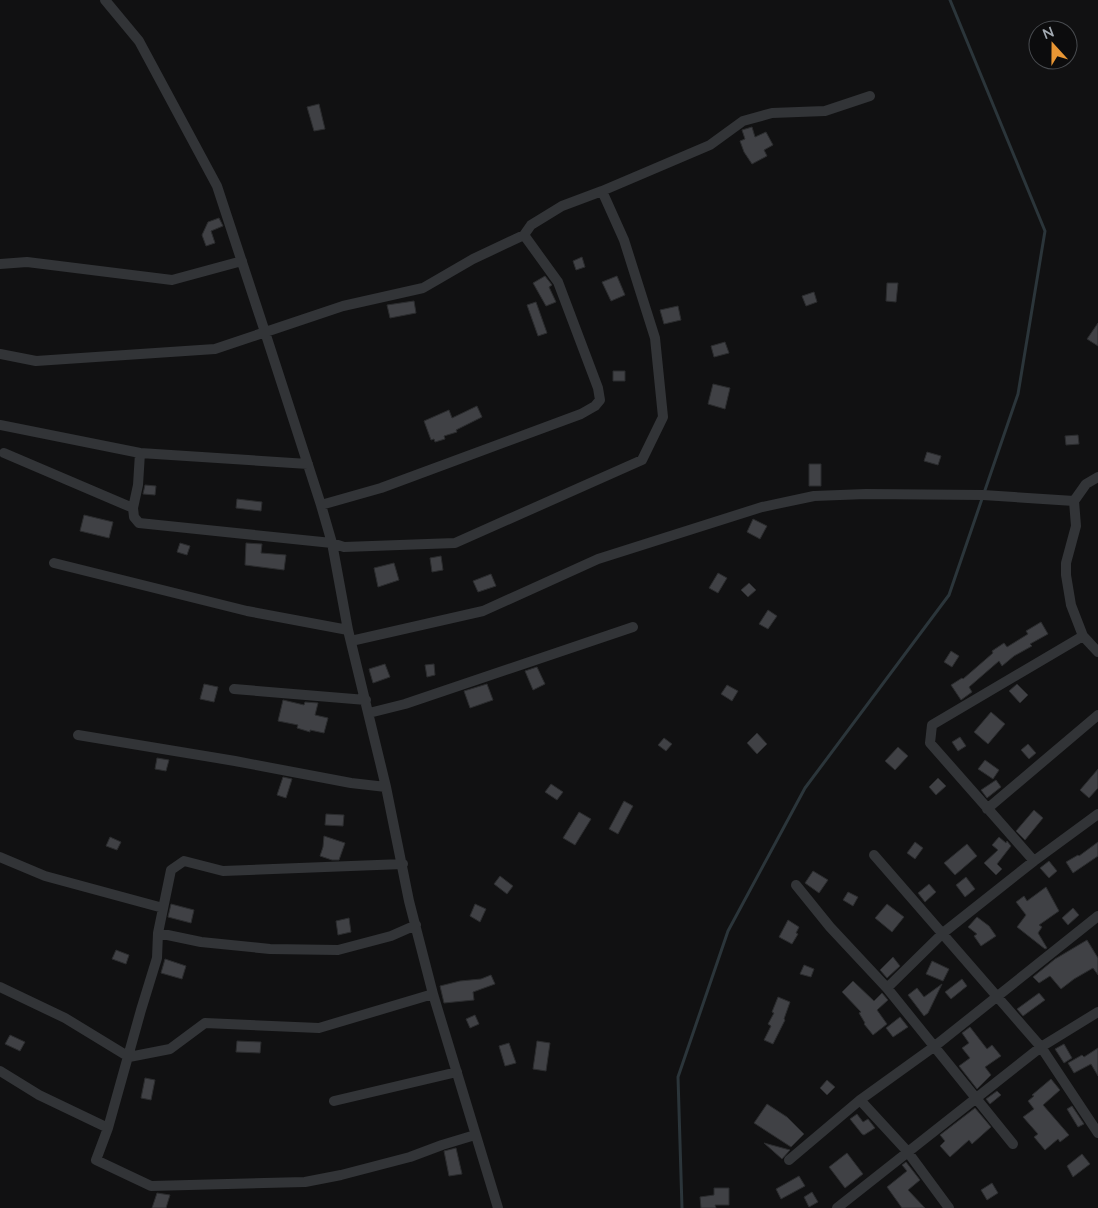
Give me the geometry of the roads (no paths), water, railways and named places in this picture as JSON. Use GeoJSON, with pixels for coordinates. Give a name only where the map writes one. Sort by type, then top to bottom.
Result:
{"type":"FeatureCollection","features":[{"type":"Feature","properties":{"kind":"street"},"geometry":{"type":"LineString","coordinates":[[105,0],[139,41],[217,186],[308,464],[332,543],[348,630],[386,787],[409,900],[433,994],[495,1207]]}},
{"type":"Feature","properties":{"kind":"street"},"geometry":{"type":"LineString","coordinates":[[0,354],[36,361],[215,349],[343,306],[423,288],[474,259],[524,235],[531,225],[562,206],[710,145],[743,121],[772,113],[825,110],[870,96]]}},
{"type":"Feature","properties":{"kind":"street"},"geometry":{"type":"LineString","coordinates":[[140,453],[138,485],[133,508],[134,517],[139,523],[332,543],[344,547],[455,543],[642,460],[662,417],[655,338],[624,240],[602,191]]}},
{"type":"Feature","properties":{"kind":"street"},"geometry":{"type":"LineString","coordinates":[[321,505],[380,488],[581,414],[600,400],[598,388],[558,282],[524,235]]}},
{"type":"Feature","properties":{"kind":"street"},"geometry":{"type":"LineString","coordinates":[[0,264],[27,262],[172,280],[242,261]]}},
{"type":"Feature","properties":{"kind":"street"},"geometry":{"type":"LineString","coordinates":[[0,425],[140,453],[308,464]]}},
{"type":"Feature","properties":{"kind":"street"},"geometry":{"type":"LineString","coordinates":[[4,453],[133,508]]}},
{"type":"Feature","properties":{"kind":"street"},"geometry":{"type":"LineString","coordinates":[[1098,477],[1086,484],[1074,502],[1076,526],[1066,563],[1071,605],[1082,636],[1098,652]]}},
{"type":"Feature","properties":{"kind":"street"},"geometry":{"type":"LineString","coordinates":[[351,641],[483,611],[598,559],[762,507],[814,496],[866,494],[983,495],[1074,502]]}},
{"type":"Feature","properties":{"kind":"street"},"geometry":{"type":"LineString","coordinates":[[54,563],[247,611],[348,630]]}},
{"type":"Feature","properties":{"kind":"street"},"geometry":{"type":"LineString","coordinates":[[369,713],[405,704],[633,627]]}},
{"type":"Feature","properties":{"kind":"street"},"geometry":{"type":"LineString","coordinates":[[1034,861],[930,743],[932,725],[1082,636]]}},
{"type":"Feature","properties":{"kind":"street"},"geometry":{"type":"LineString","coordinates":[[234,688],[366,700]]}},
{"type":"Feature","properties":{"kind":"street"},"geometry":{"type":"LineString","coordinates":[[986,808],[1098,715]]}},
{"type":"Feature","properties":{"kind":"street"},"geometry":{"type":"LineString","coordinates":[[78,735],[235,761],[351,783],[386,787]]}},
{"type":"Feature","properties":{"kind":"street"},"geometry":{"type":"LineString","coordinates":[[887,988],[943,933],[1034,861],[1098,814]]}},
{"type":"Feature","properties":{"kind":"street"},"geometry":{"type":"LineString","coordinates":[[874,854],[1041,1047],[1098,1134]]}},
{"type":"Feature","properties":{"kind":"street"},"geometry":{"type":"LineString","coordinates":[[0,857],[45,876],[163,908]]}},
{"type":"Feature","properties":{"kind":"street"},"geometry":{"type":"LineString","coordinates":[[403,864],[223,871],[184,861],[171,870],[158,933],[158,958],[141,1010],[108,1128],[96,1160],[150,1186],[305,1182],[341,1175],[410,1157],[475,1135]]}},
{"type":"Feature","properties":{"kind":"street"},"geometry":{"type":"LineString","coordinates":[[796,885],[830,927],[887,988],[1013,1144]]}},
{"type":"Feature","properties":{"kind":"street"},"geometry":{"type":"LineString","coordinates":[[789,1160],[860,1100],[935,1046],[1098,916]]}},
{"type":"Feature","properties":{"kind":"street"},"geometry":{"type":"LineString","coordinates":[[158,933],[201,942],[270,949],[338,950],[391,936],[416,925]]}},
{"type":"Feature","properties":{"kind":"street"},"geometry":{"type":"LineString","coordinates":[[0,987],[65,1018],[129,1057],[170,1049],[205,1022],[319,1028],[433,994]]}},
{"type":"Feature","properties":{"kind":"street"},"geometry":{"type":"LineString","coordinates":[[842,1206],[907,1151],[1041,1047],[1098,1012]]}},
{"type":"Feature","properties":{"kind":"street"},"geometry":{"type":"LineString","coordinates":[[0,1071],[39,1095],[108,1128]]}},
{"type":"Feature","properties":{"kind":"street"},"geometry":{"type":"LineString","coordinates":[[334,1101],[457,1072]]}},
{"type":"Feature","properties":{"kind":"street"},"geometry":{"type":"LineString","coordinates":[[860,1100],[907,1151],[949,1208]]}},
{"type":"Feature","properties":{"kind":"waterway"},"geometry":{"type":"LineString","coordinates":[[682,1208],[678,1077],[728,931],[805,788],[949,595],[1018,394],[1045,231],[950,0]]}}]}
